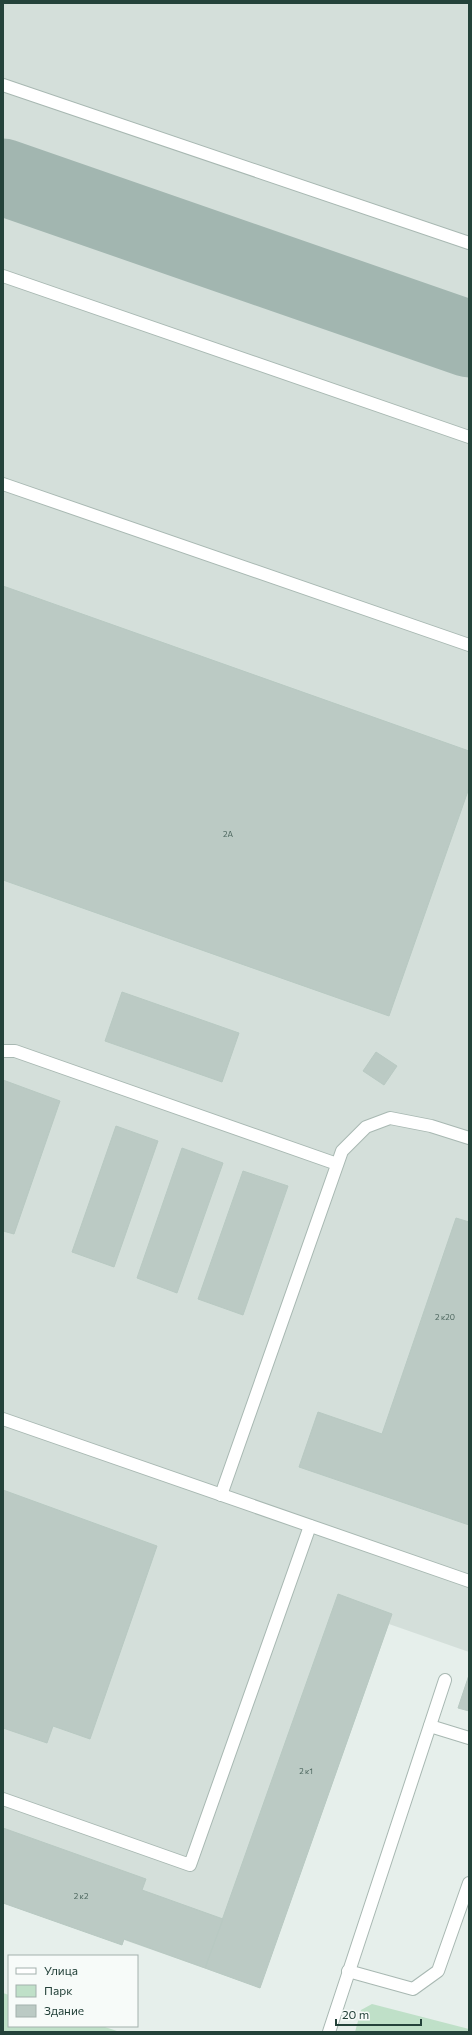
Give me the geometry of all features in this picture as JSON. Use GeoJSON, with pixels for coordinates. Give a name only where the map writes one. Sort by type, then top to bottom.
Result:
{"type":"FeatureCollection","features":[{"type":"Feature","properties":{"kind":"lane"},"geometry":{"type":"LineString","coordinates":[[3,85],[469,243]]}},
{"type":"Feature","properties":{"kind":"lane"},"geometry":{"type":"LineString","coordinates":[[3,276],[469,437]]}},
{"type":"Feature","properties":{"kind":"lane"},"geometry":{"type":"LineString","coordinates":[[3,484],[469,645]]}},
{"type":"Feature","properties":{"kind":"lane"},"geometry":{"type":"LineString","coordinates":[[3,1051],[15,1051],[337,1164]]}},
{"type":"Feature","properties":{"kind":"lane"},"geometry":{"type":"LineString","coordinates":[[221,1495],[342,1151],[353,1138],[366,1127],[390,1118],[431,1126],[469,1138]]}},
{"type":"Feature","properties":{"kind":"lane"},"geometry":{"type":"LineString","coordinates":[[3,1419],[469,1580]]}},
{"type":"Feature","properties":{"kind":"lane"},"geometry":{"type":"LineString","coordinates":[[3,1799],[190,1865],[310,1526]]}},
{"type":"Feature","properties":{"kind":"lane"},"geometry":{"type":"LineString","coordinates":[[329,2032],[445,1680]]}},
{"type":"Feature","properties":{"kind":"lane"},"geometry":{"type":"LineString","coordinates":[[430,1726],[469,1738]]}},
{"type":"Feature","properties":{"kind":"lane"},"geometry":{"type":"LineString","coordinates":[[348,1971],[413,1989],[438,1971],[469,1883]]}},
{"type":"Feature","properties":{"kind":"shaded area"},"geometry":{"type":"Polygon","coordinates":[[[3,3],[469,3],[469,1652],[389,1624],[260,1988],[124,1940],[122,1945],[3,1903],[3,3]]]}},
{"type":"Feature","properties":{"kind":"green space"},"geometry":{"type":"Polygon","coordinates":[[[3,1993],[8,1995],[8,2027],[105,2027],[120,2032],[3,2032],[3,1993]]]}},
{"type":"Feature","properties":{"kind":"green space"},"geometry":{"type":"Polygon","coordinates":[[[372,2004],[469,2029],[469,2032],[355,2032],[361,2010],[372,2004]]]}},
{"type":"Feature","properties":{"kind":"building"},"geometry":{"type":"Polygon","coordinates":[[[3,586],[469,751],[469,788],[389,1016],[3,880],[3,586]]]}},
{"type":"Feature","properties":{"kind":"building"},"geometry":{"type":"Polygon","coordinates":[[[122,992],[239,1033],[222,1082],[105,1041],[122,992]]]}},
{"type":"Feature","properties":{"kind":"building"},"geometry":{"type":"Polygon","coordinates":[[[376,1052],[397,1066],[384,1085],[363,1071],[376,1052]]]}},
{"type":"Feature","properties":{"kind":"building"},"geometry":{"type":"Polygon","coordinates":[[[3,1080],[60,1101],[14,1234],[3,1231],[3,1080]]]}},
{"type":"Feature","properties":{"kind":"building"},"geometry":{"type":"Polygon","coordinates":[[[116,1126],[158,1141],[114,1267],[72,1252],[116,1126]]]}},
{"type":"Feature","properties":{"kind":"building"},"geometry":{"type":"Polygon","coordinates":[[[182,1148],[223,1163],[177,1293],[137,1278],[182,1148]]]}},
{"type":"Feature","properties":{"kind":"building"},"geometry":{"type":"Polygon","coordinates":[[[243,1171],[288,1186],[243,1315],[198,1299],[243,1171]]]}},
{"type":"Feature","properties":{"kind":"building"},"geometry":{"type":"Polygon","coordinates":[[[456,1218],[469,1222],[469,1525],[299,1467],[318,1412],[382,1434],[456,1218]]]}},
{"type":"Feature","properties":{"kind":"building"},"geometry":{"type":"Polygon","coordinates":[[[3,1490],[157,1546],[90,1739],[53,1726],[47,1743],[3,1728],[3,1490]]]}},
{"type":"Feature","properties":{"kind":"building"},"geometry":{"type":"Polygon","coordinates":[[[338,1594],[392,1614],[260,1988],[205,1968],[338,1594]]]}},
{"type":"Feature","properties":{"kind":"building"},"geometry":{"type":"Polygon","coordinates":[[[469,1675],[469,1711],[458,1708],[469,1675]]]}},
{"type":"Feature","properties":{"kind":"building"},"geometry":{"type":"Polygon","coordinates":[[[3,1828],[146,1879],[142,1890],[223,1919],[205,1968],[124,1939],[122,1945],[3,1903],[3,1828]]]}},
{"type":"Feature","properties":{"kind":"taxiway"},"geometry":{"type":"LineString","coordinates":[[3,177],[469,339]]}}]}
